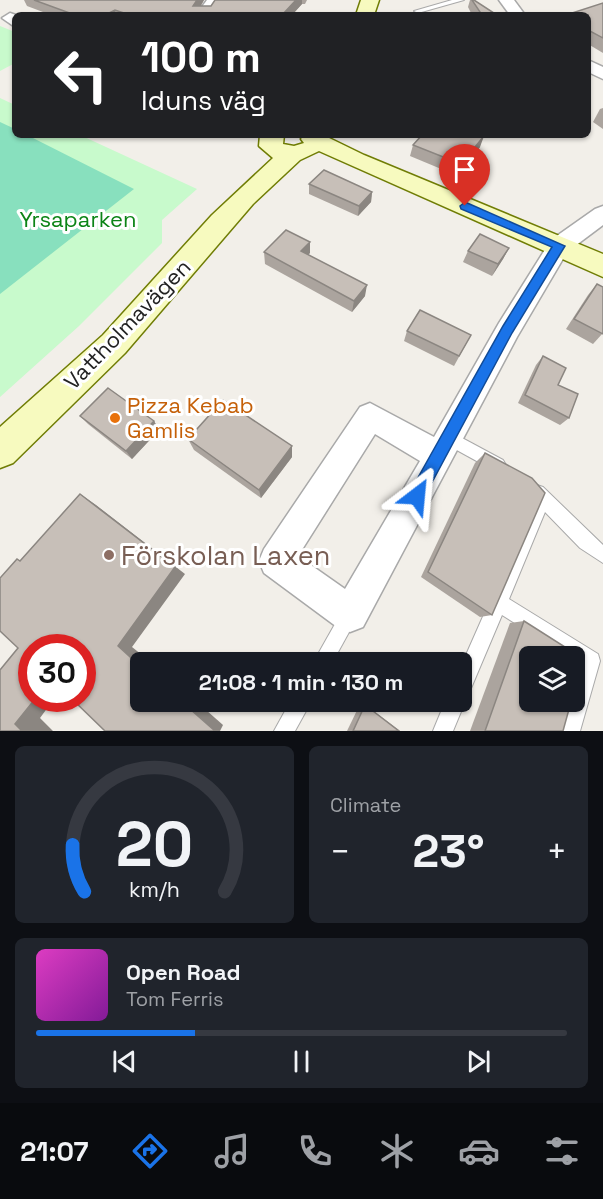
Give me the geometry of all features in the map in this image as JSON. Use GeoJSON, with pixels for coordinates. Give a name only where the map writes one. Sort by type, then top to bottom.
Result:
{"type":"FeatureCollection","features":[{"type":"Feature","properties":{"kind":"main road"},"geometry":{"type":"LineString","coordinates":[[294,143],[355,160],[603,266]]}},
{"type":"Feature","properties":{"kind":"main road","name":"Vattholmavägen"},"geometry":{"type":"LineString","coordinates":[[0,451],[113,345],[294,143]]}},
{"type":"Feature","properties":{"kind":"street"},"geometry":{"type":"LineString","coordinates":[[444,447],[370,416],[276,561],[350,614],[444,447],[508,330],[559,246],[603,214]]}},
{"type":"Feature","properties":{"kind":"lane"},"geometry":{"type":"LineString","coordinates":[[418,11],[459,0]]}},
{"type":"Feature","properties":{"kind":"lane"},"geometry":{"type":"LineString","coordinates":[[444,447],[521,478],[586,542],[603,555]]}},
{"type":"Feature","properties":{"kind":"lane"},"geometry":{"type":"LineString","coordinates":[[472,663],[543,499]]}},
{"type":"Feature","properties":{"kind":"lane"},"geometry":{"type":"LineString","coordinates":[[498,602],[591,661],[570,731]]}},
{"type":"Feature","properties":{"kind":"lane"},"geometry":{"type":"LineString","coordinates":[[328,652],[350,614]]}},
{"type":"Feature","properties":{"kind":"lane"},"geometry":{"type":"LineString","coordinates":[[284,731],[295,712]]}},
{"type":"Feature","properties":{"kind":"lane"},"geometry":{"type":"LineString","coordinates":[[443,731],[451,712]]}},
{"type":"Feature","properties":{"kind":"green space"},"geometry":{"type":"Polygon","coordinates":[[[0,26],[12,31],[12,65],[0,71],[0,26]]]}},
{"type":"Feature","properties":{"kind":"green space","name":"Yrsaparken"},"geometry":{"type":"Polygon","coordinates":[[[0,98],[12,104],[12,138],[86,138],[197,189],[162,220],[162,243],[79,326],[0,397],[0,98]]]}},
{"type":"Feature","properties":{"kind":"green space"},"geometry":{"type":"Polygon","coordinates":[[[0,122],[12,128],[12,138],[33,138],[134,189],[0,294],[0,122]]]}},
{"type":"Feature","properties":{"kind":"building"},"geometry":{"type":"Polygon","coordinates":[[[34,0],[197,0],[193,6],[211,6],[215,0],[296,0],[285,12],[121,12],[115,10],[111,12],[67,12],[34,0]]]}},
{"type":"Feature","properties":{"kind":"building"},"geometry":{"type":"Polygon","coordinates":[[[472,0],[492,12],[480,12],[472,0]]]}},
{"type":"Feature","properties":{"kind":"building"},"geometry":{"type":"Polygon","coordinates":[[[603,3],[603,38],[591,32],[591,12],[575,12],[603,3]]]}},
{"type":"Feature","properties":{"kind":"building"},"geometry":{"type":"Polygon","coordinates":[[[419,138],[482,138],[461,164],[413,145],[419,138]]]}},
{"type":"Feature","properties":{"kind":"building"},"geometry":{"type":"Polygon","coordinates":[[[324,170],[372,192],[359,206],[309,184],[324,170]]]}},
{"type":"Feature","properties":{"kind":"building"},"geometry":{"type":"Polygon","coordinates":[[[286,230],[310,242],[301,251],[367,285],[354,301],[264,252],[286,230]]]}},
{"type":"Feature","properties":{"kind":"building"},"geometry":{"type":"Polygon","coordinates":[[[480,234],[509,248],[498,264],[468,251],[480,234]]]}},
{"type":"Feature","properties":{"kind":"building"},"geometry":{"type":"Polygon","coordinates":[[[597,284],[603,287],[603,334],[574,319],[597,284]]]}},
{"type":"Feature","properties":{"kind":"building"},"geometry":{"type":"Polygon","coordinates":[[[420,310],[471,335],[459,356],[407,331],[420,310]]]}},
{"type":"Feature","properties":{"kind":"building"},"geometry":{"type":"Polygon","coordinates":[[[543,356],[566,368],[558,385],[578,394],[569,418],[525,395],[543,356]]]}},
{"type":"Feature","properties":{"kind":"building"},"geometry":{"type":"Polygon","coordinates":[[[108,388],[154,421],[126,451],[80,416],[108,388]]]}},
{"type":"Feature","properties":{"kind":"building"},"geometry":{"type":"Polygon","coordinates":[[[223,400],[292,446],[259,490],[188,439],[223,400]]]}},
{"type":"Feature","properties":{"kind":"building"},"geometry":{"type":"Polygon","coordinates":[[[485,453],[532,478],[545,493],[492,615],[428,572],[485,453]]]}},
{"type":"Feature","properties":{"kind":"building"},"geometry":{"type":"Polygon","coordinates":[[[80,494],[175,567],[118,646],[130,657],[130,712],[193,712],[215,731],[105,731],[85,712],[96,712],[96,634],[18,634],[18,648],[0,631],[0,578],[17,559],[20,561],[80,494]]]}},
{"type":"Feature","properties":{"kind":"building"},"geometry":{"type":"Polygon","coordinates":[[[524,621],[563,646],[519,646],[519,712],[568,712],[563,731],[485,731],[524,621]]]}},
{"type":"Feature","properties":{"kind":"building"},"geometry":{"type":"Polygon","coordinates":[[[18,648],[18,712],[25,712],[15,724],[22,731],[0,731],[0,670],[18,648]]]}},
{"type":"Feature","properties":{"kind":"building"},"geometry":{"type":"Polygon","coordinates":[[[362,712],[374,712],[399,731],[353,731],[362,712]]]}},
{"type":"Feature","properties":{"kind":"place","name":"Pizza Kebab Gamlis"},"geometry":{"type":"Point","coordinates":[115,418]}},
{"type":"Feature","properties":{"kind":"place","name":"Förskolan Laxen"},"geometry":{"type":"Point","coordinates":[109,555]}},
{"type":"Feature","properties":{"kind":"route"},"geometry":{"type":"LineString","coordinates":[[417,496],[508,330],[559,246],[465,206]]}}]}
